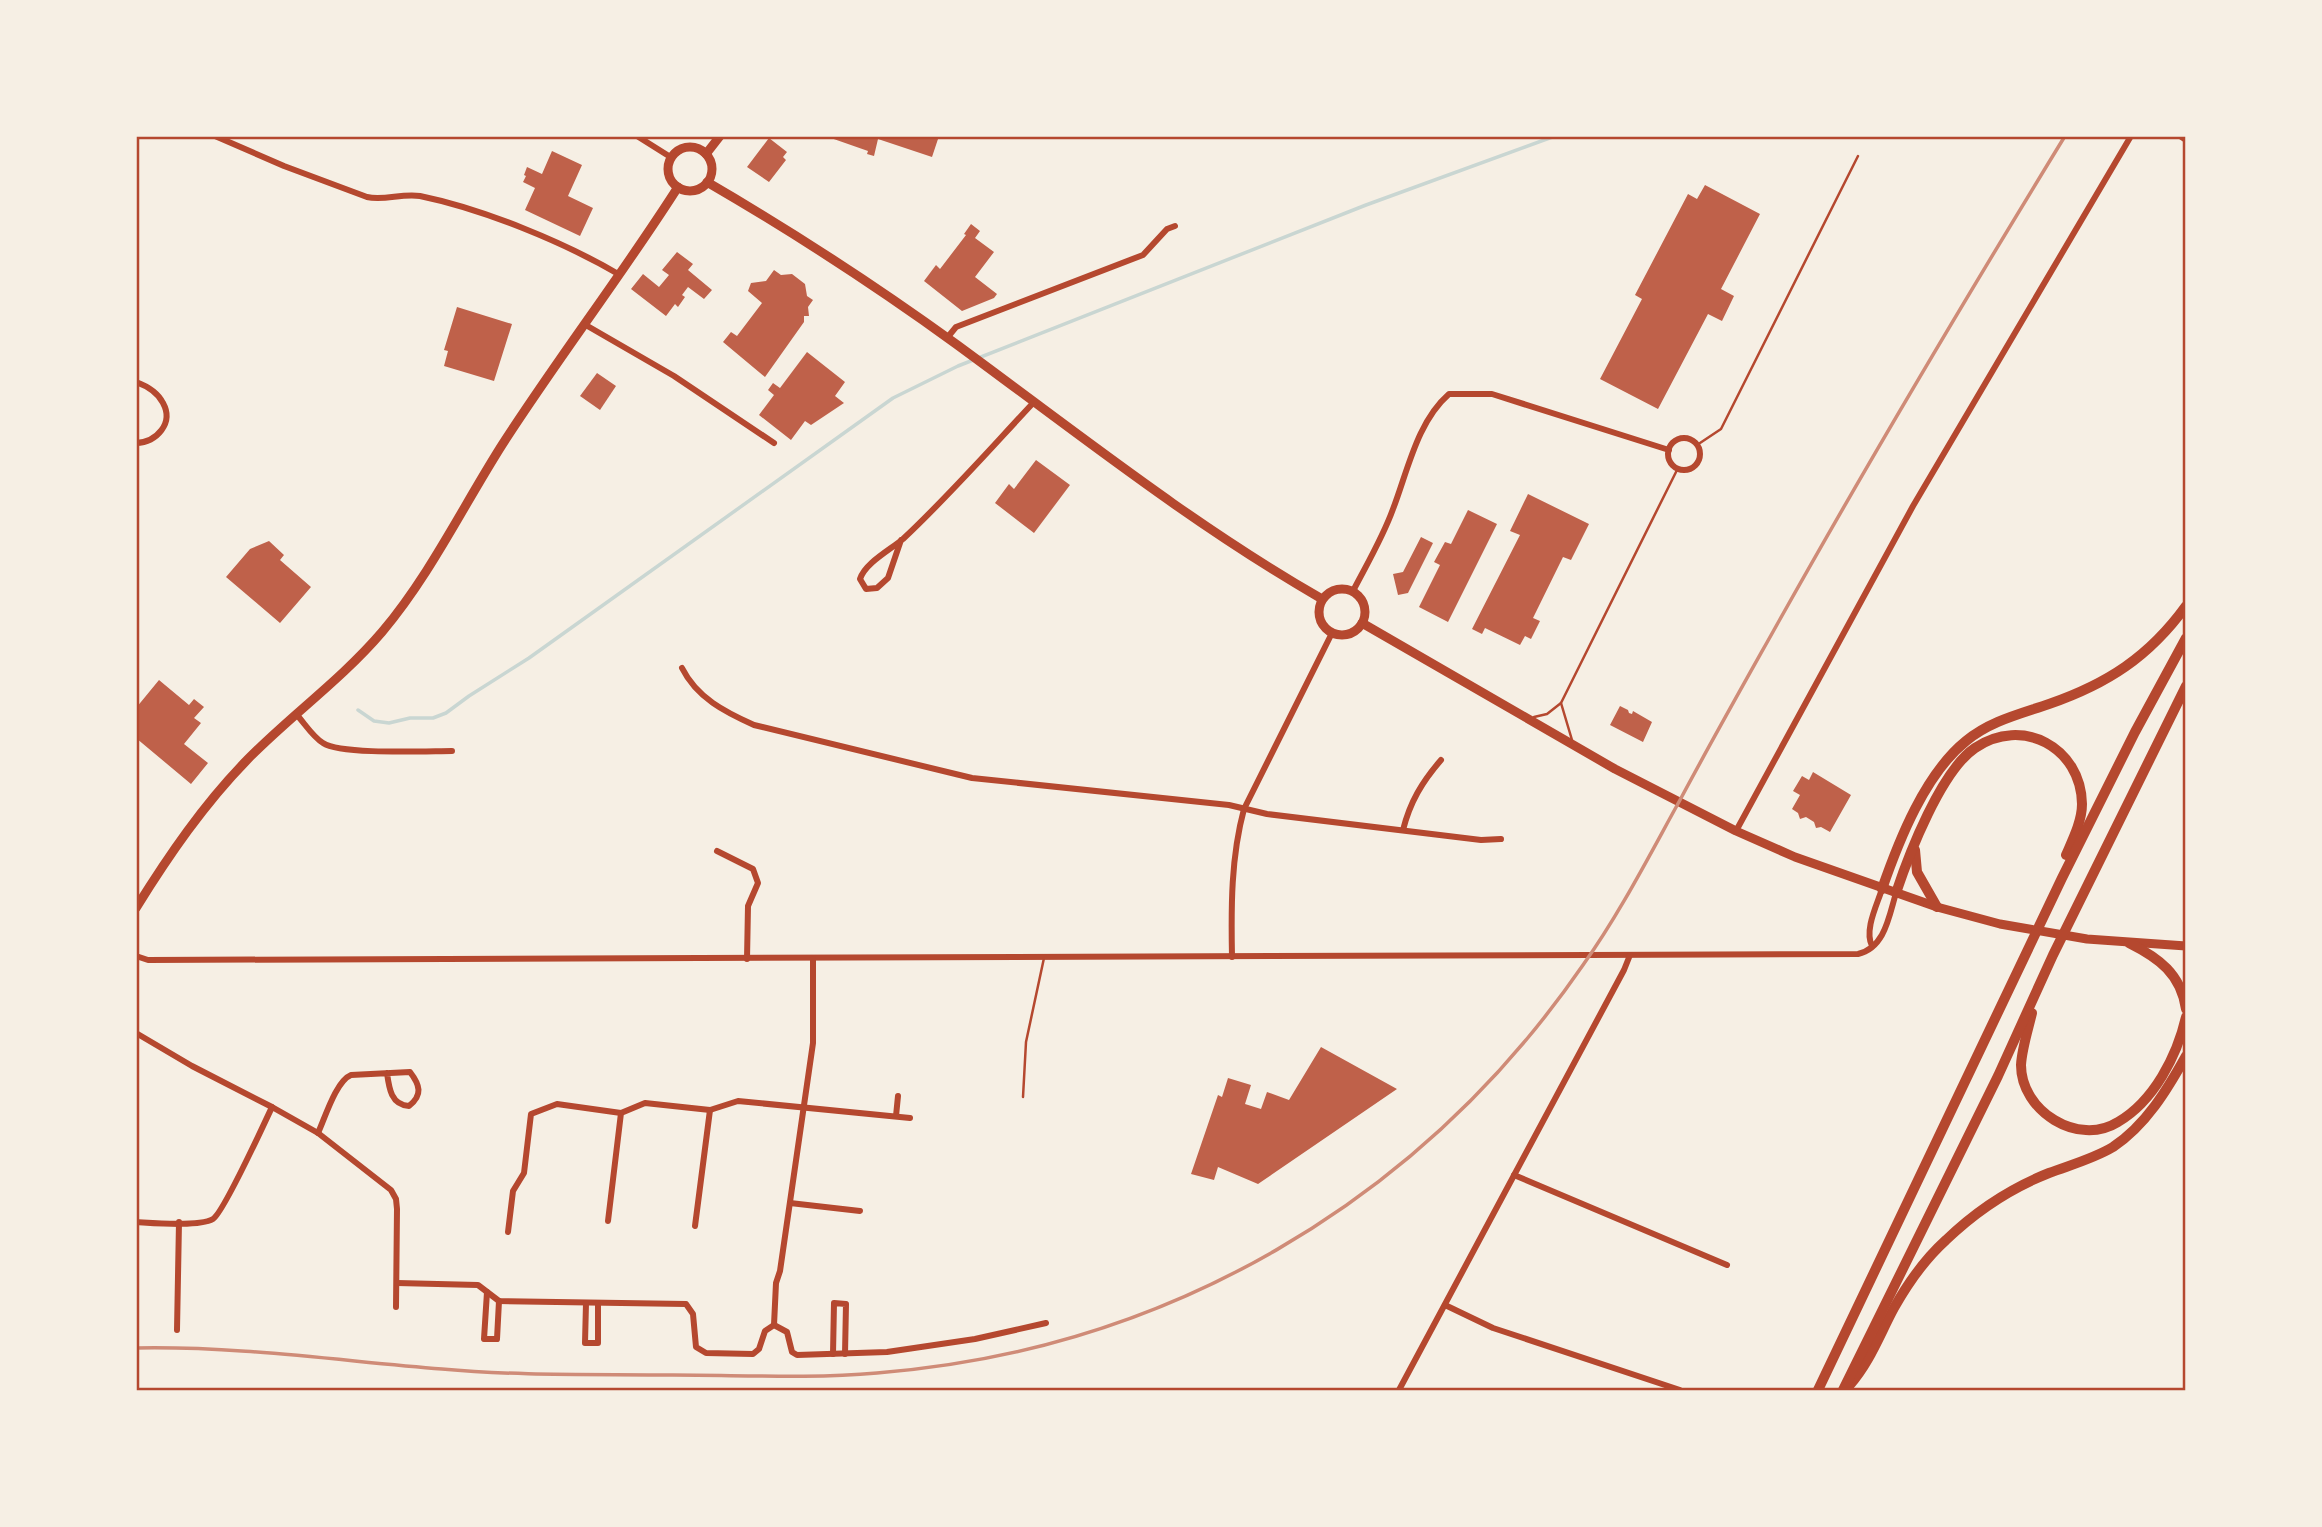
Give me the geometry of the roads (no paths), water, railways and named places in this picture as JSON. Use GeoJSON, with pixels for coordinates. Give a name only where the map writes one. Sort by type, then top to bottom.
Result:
{"type":"FeatureCollection","features":[{"type":"Feature","properties":{"kind":"highway"},"geometry":{"type":"LineString","coordinates":[[1882,889],[1892,860],[1922,798],[1934,777],[1955,751],[1967,740],[1998,722],[2093,687],[2130,666],[2171,626],[2186,606]]}},
{"type":"Feature","properties":{"kind":"highway"},"geometry":{"type":"LineString","coordinates":[[1818,1391],[2062,878],[2135,732],[2186,638]]}},
{"type":"Feature","properties":{"kind":"highway"},"geometry":{"type":"LineString","coordinates":[[1844,1391],[1998,1076],[2053,955],[2186,686]]}},
{"type":"Feature","properties":{"kind":"highway"},"geometry":{"type":"LineString","coordinates":[[1896,893],[1914,843],[1944,785],[1973,749],[1992,739],[2007,736],[2032,737],[2045,742],[2066,758],[2077,773],[2082,807],[2062,878]]}},
{"type":"Feature","properties":{"kind":"highway"},"geometry":{"type":"LineString","coordinates":[[1914,843],[1917,873],[1937,907]]}},
{"type":"Feature","properties":{"kind":"highway"},"geometry":{"type":"LineString","coordinates":[[2129,943],[2151,955],[2172,972],[2184,996],[2186,1009]]}},
{"type":"Feature","properties":{"kind":"highway"},"geometry":{"type":"LineString","coordinates":[[2036,991],[2021,1064],[2027,1091],[2046,1115],[2081,1129],[2115,1124],[2144,1101],[2166,1068],[2186,1017]]}},
{"type":"Feature","properties":{"kind":"highway"},"geometry":{"type":"LineString","coordinates":[[1844,1391],[1865,1368],[1911,1280],[1945,1240],[1966,1221],[2001,1197],[2046,1174],[2112,1147],[2132,1132],[2167,1090],[2186,1056]]}},
{"type":"Feature","properties":{"kind":"main road"},"geometry":{"type":"LineString","coordinates":[[706,154],[720,136]]}},
{"type":"Feature","properties":{"kind":"main road"},"geometry":{"type":"LineString","coordinates":[[689,147],[706,154],[712,165],[707,182],[692,191],[678,187],[670,175],[672,158],[680,150],[689,147]]}},
{"type":"Feature","properties":{"kind":"main road"},"geometry":{"type":"LineString","coordinates":[[707,182],[820,251],[951,341],[1219,536],[1322,599]]}},
{"type":"Feature","properties":{"kind":"main road"},"geometry":{"type":"LineString","coordinates":[[136,908],[204,807],[249,758],[357,659],[407,600],[500,448],[678,187]]}},
{"type":"Feature","properties":{"kind":"main road"},"geometry":{"type":"LineString","coordinates":[[1344,588],[1353,591],[1365,609],[1362,623],[1346,635],[1332,633],[1325,628],[1319,616],[1322,599],[1334,590],[1344,588]]}},
{"type":"Feature","properties":{"kind":"main road"},"geometry":{"type":"LineString","coordinates":[[1362,623],[1576,746],[1736,831],[1795,857],[1937,907],[2000,924],[2087,939],[2186,946]]}},
{"type":"Feature","properties":{"kind":"street"},"geometry":{"type":"LineString","coordinates":[[215,136],[366,197],[380,199],[418,196],[507,222],[620,275]]}},
{"type":"Feature","properties":{"kind":"street"},"geometry":{"type":"LineString","coordinates":[[637,136],[672,158]]}},
{"type":"Feature","properties":{"kind":"street"},"geometry":{"type":"LineString","coordinates":[[1736,831],[1913,506],[2132,136]]}},
{"type":"Feature","properties":{"kind":"street"},"geometry":{"type":"LineString","coordinates":[[2180,136],[2186,140]]}},
{"type":"Feature","properties":{"kind":"street"},"geometry":{"type":"LineString","coordinates":[[951,341],[956,327],[1143,255],[1167,229],[1175,226]]}},
{"type":"Feature","properties":{"kind":"street"},"geometry":{"type":"LineString","coordinates":[[584,324],[674,376],[774,443]]}},
{"type":"Feature","properties":{"kind":"street"},"geometry":{"type":"LineString","coordinates":[[136,382],[162,400],[166,422],[156,436],[136,443]]}},
{"type":"Feature","properties":{"kind":"street"},"geometry":{"type":"LineString","coordinates":[[1353,591],[1393,510],[1406,470],[1429,418],[1449,394],[1492,394],[1669,450]]}},
{"type":"Feature","properties":{"kind":"street"},"geometry":{"type":"LineString","coordinates":[[901,540],[888,578],[877,588],[866,589],[860,579],[863,572],[901,540],[949,493],[1034,402]]}},
{"type":"Feature","properties":{"kind":"street"},"geometry":{"type":"LineString","coordinates":[[1682,438],[1697,445],[1699,458],[1691,468],[1678,468],[1670,460],[1669,450],[1672,444],[1682,438]]}},
{"type":"Feature","properties":{"kind":"street"},"geometry":{"type":"LineString","coordinates":[[1232,957],[1231,896],[1239,826],[1244,809],[1332,633]]}},
{"type":"Feature","properties":{"kind":"street"},"geometry":{"type":"LineString","coordinates":[[682,668],[690,684],[709,701],[728,714],[754,725],[972,778],[1216,803],[1267,814],[1481,840],[1500,839]]}},
{"type":"Feature","properties":{"kind":"street"},"geometry":{"type":"LineString","coordinates":[[298,715],[322,743],[330,746],[385,751],[452,751]]}},
{"type":"Feature","properties":{"kind":"street"},"geometry":{"type":"LineString","coordinates":[[1403,830],[1416,792],[1441,760]]}},
{"type":"Feature","properties":{"kind":"street"},"geometry":{"type":"LineString","coordinates":[[717,851],[753,869],[758,883],[748,906],[747,958]]}},
{"type":"Feature","properties":{"kind":"street"},"geometry":{"type":"LineString","coordinates":[[1872,946],[1869,940],[1870,931],[1882,889]]}},
{"type":"Feature","properties":{"kind":"street"},"geometry":{"type":"LineString","coordinates":[[136,956],[161,960],[1858,954],[1865,953],[1883,934],[1896,893]]}},
{"type":"Feature","properties":{"kind":"street"},"geometry":{"type":"LineString","coordinates":[[1399,1391],[1625,970],[1630,955]]}},
{"type":"Feature","properties":{"kind":"street"},"geometry":{"type":"LineString","coordinates":[[775,1325],[776,1283],[780,1272],[813,1044],[813,958]]}},
{"type":"Feature","properties":{"kind":"street"},"geometry":{"type":"LineString","coordinates":[[136,1033],[318,1133],[394,1195],[397,1209],[396,1307]]}},
{"type":"Feature","properties":{"kind":"street"},"geometry":{"type":"LineString","coordinates":[[318,1133],[343,1080],[351,1075],[387,1073],[410,1072],[419,1086],[419,1095],[409,1106],[402,1105],[391,1094],[387,1073]]}},
{"type":"Feature","properties":{"kind":"street"},"geometry":{"type":"LineString","coordinates":[[896,1116],[898,1096]]}},
{"type":"Feature","properties":{"kind":"street"},"geometry":{"type":"LineString","coordinates":[[508,1232],[513,1191],[523,1173],[531,1114],[557,1104],[621,1113],[645,1103],[710,1110],[738,1101],[910,1118]]}},
{"type":"Feature","properties":{"kind":"street"},"geometry":{"type":"LineString","coordinates":[[136,1222],[201,1222],[214,1219],[272,1107]]}},
{"type":"Feature","properties":{"kind":"street"},"geometry":{"type":"LineString","coordinates":[[695,1226],[710,1110]]}},
{"type":"Feature","properties":{"kind":"street"},"geometry":{"type":"LineString","coordinates":[[608,1221],[621,1113]]}},
{"type":"Feature","properties":{"kind":"street"},"geometry":{"type":"LineString","coordinates":[[1514,1175],[1727,1265]]}},
{"type":"Feature","properties":{"kind":"street"},"geometry":{"type":"LineString","coordinates":[[790,1203],[860,1211]]}},
{"type":"Feature","properties":{"kind":"street"},"geometry":{"type":"LineString","coordinates":[[177,1330],[179,1222]]}},
{"type":"Feature","properties":{"kind":"street"},"geometry":{"type":"LineString","coordinates":[[397,1283],[478,1285],[499,1301],[685,1304],[693,1314],[696,1347],[706,1353],[753,1354],[759,1349],[765,1331],[775,1325]]}},
{"type":"Feature","properties":{"kind":"street"},"geometry":{"type":"LineString","coordinates":[[487,1292],[484,1339],[497,1339],[499,1301]]}},
{"type":"Feature","properties":{"kind":"street"},"geometry":{"type":"LineString","coordinates":[[586,1303],[585,1343],[598,1343],[598,1303]]}},
{"type":"Feature","properties":{"kind":"street"},"geometry":{"type":"LineString","coordinates":[[833,1354],[834,1303],[846,1304],[845,1354]]}},
{"type":"Feature","properties":{"kind":"street"},"geometry":{"type":"LineString","coordinates":[[1445,1305],[1493,1328],[1680,1391]]}},
{"type":"Feature","properties":{"kind":"street"},"geometry":{"type":"LineString","coordinates":[[775,1325],[787,1332],[792,1352],[797,1355],[887,1352],[943,1345],[1046,1323]]}},
{"type":"Feature","properties":{"kind":"lane"},"geometry":{"type":"LineString","coordinates":[[1697,445],[1721,429],[1858,156]]}},
{"type":"Feature","properties":{"kind":"lane"},"geometry":{"type":"LineString","coordinates":[[1527,719],[1547,714],[1561,704],[1678,468]]}},
{"type":"Feature","properties":{"kind":"lane"},"geometry":{"type":"LineString","coordinates":[[1561,704],[1570,736],[1576,746]]}},
{"type":"Feature","properties":{"kind":"lane"},"geometry":{"type":"LineString","coordinates":[[1023,1097],[1026,1042],[1044,958]]}},
{"type":"Feature","properties":{"kind":"waterway"},"geometry":{"type":"LineString","coordinates":[[358,710],[374,721],[389,723],[410,718],[433,718],[446,713],[529,658],[893,398],[958,366],[1366,205],[1555,136]]}},
{"type":"Feature","properties":{"kind":"railway"},"geometry":{"type":"LineString","coordinates":[[136,1348],[251,1352],[499,1373],[800,1376],[877,1373],[984,1359],[1086,1333],[1184,1297],[1277,1250],[1364,1193],[1444,1126],[1517,1050],[1583,965],[1634,884],[1779,621],[1884,438],[2065,136]]}}]}
